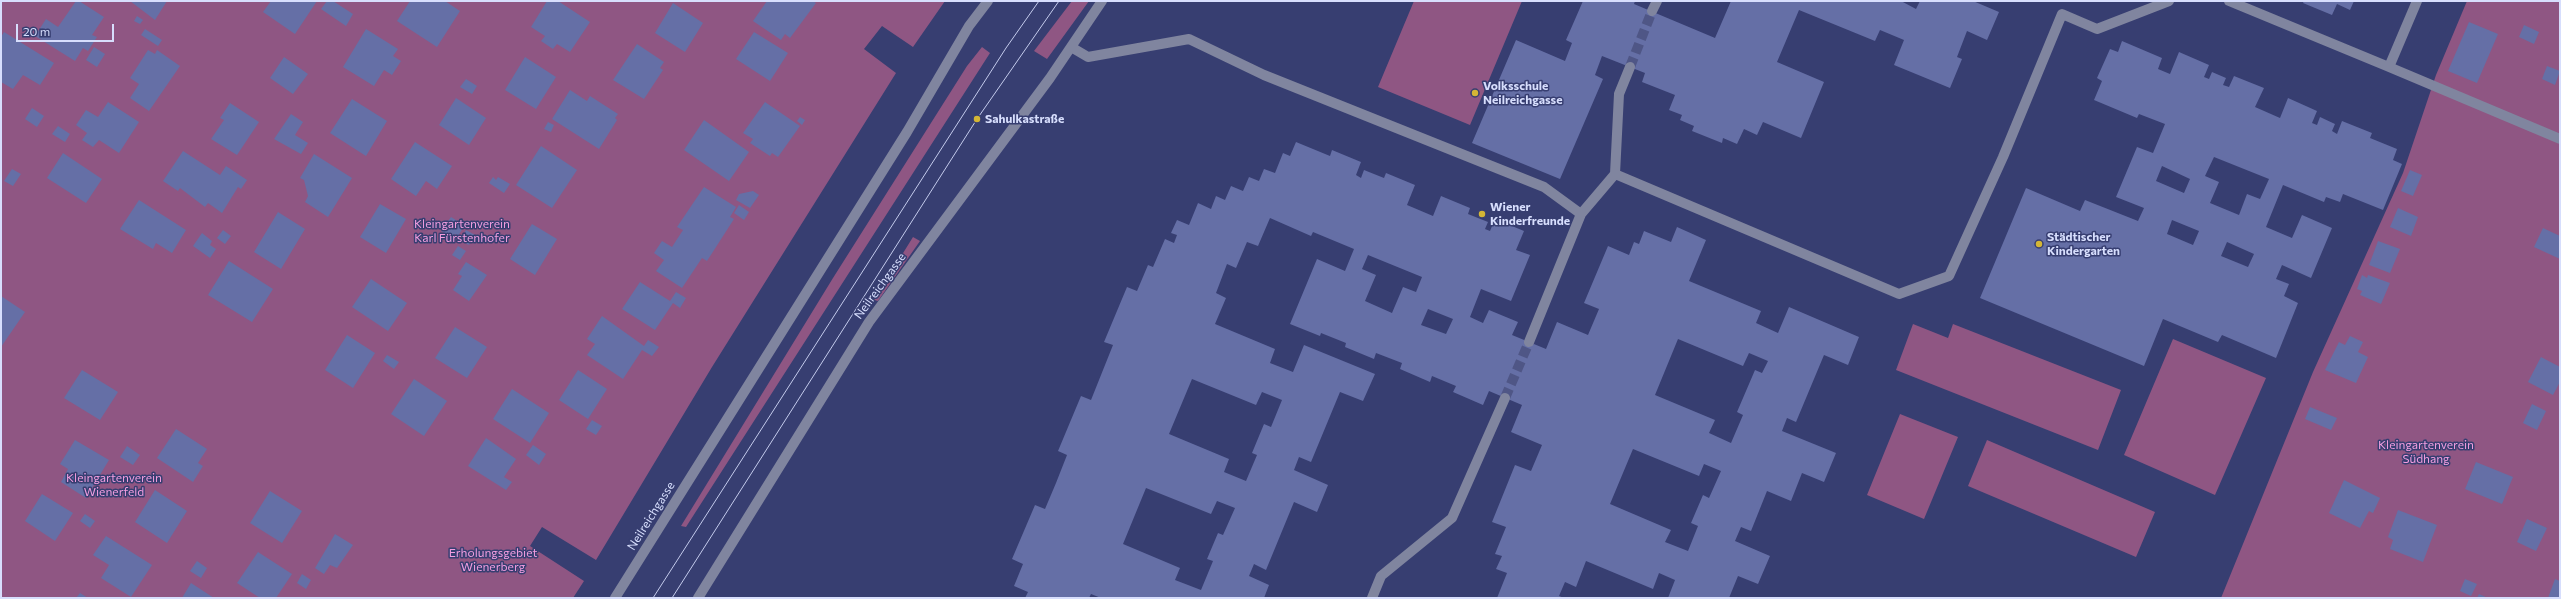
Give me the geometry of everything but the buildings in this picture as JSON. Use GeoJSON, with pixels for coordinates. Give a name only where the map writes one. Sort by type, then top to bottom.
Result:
{"type":"FeatureCollection","features":[{"type":"Feature","properties":{"kind":"street","name":"Neilreichgasse"},"geometry":{"type":"LineString","coordinates":[[615,598],[907,132],[969,26],[988,1]]}},
{"type":"Feature","properties":{"kind":"street","name":"Neilreichgasse"},"geometry":{"type":"LineString","coordinates":[[698,598],[869,322],[1071,47],[1102,1]]}},
{"type":"Feature","properties":{"kind":"street"},"geometry":{"type":"LineString","coordinates":[[1652,11],[1657,1]]}},
{"type":"Feature","properties":{"kind":"street"},"geometry":{"type":"LineString","coordinates":[[1615,174],[1899,294],[1949,276],[2003,157],[2062,14],[2097,29],[2169,1]]}},
{"type":"Feature","properties":{"kind":"street"},"geometry":{"type":"LineString","coordinates":[[2229,1],[2560,139]]}},
{"type":"Feature","properties":{"kind":"street"},"geometry":{"type":"LineString","coordinates":[[2389,67],[2418,1]]}},
{"type":"Feature","properties":{"kind":"street"},"geometry":{"type":"LineString","coordinates":[[1071,47],[1088,57],[1189,39],[1264,75],[1544,187],[1581,214]]}},
{"type":"Feature","properties":{"kind":"street"},"geometry":{"type":"LineString","coordinates":[[1529,342],[1581,214],[1615,174],[1619,94],[1630,67]]}},
{"type":"Feature","properties":{"kind":"street"},"geometry":{"type":"LineString","coordinates":[[1372,598],[1382,576],[1452,518],[1505,398]]}},
{"type":"Feature","properties":{"kind":"green space","name":"Kleingartenverein Karl Fürstenhofer"},"geometry":{"type":"Polygon","coordinates":[[[1,1],[945,1],[913,47],[882,26],[864,49],[896,73],[712,367],[596,560],[542,527],[530,546],[584,581],[573,598],[1,598],[1,1]]]}},
{"type":"Feature","properties":{"kind":"green space"},"geometry":{"type":"Polygon","coordinates":[[[1072,1],[1089,1],[1047,59],[1034,51],[1072,1]]]}},
{"type":"Feature","properties":{"kind":"green space"},"geometry":{"type":"Polygon","coordinates":[[[1414,1],[1522,1],[1470,125],[1378,87],[1414,1]]]}},
{"type":"Feature","properties":{"kind":"green space","name":"Kleingartenverein Südhang"},"geometry":{"type":"Polygon","coordinates":[[[2467,1],[2560,1],[2560,598],[2221,598],[2313,372],[2403,173],[2436,75],[2467,1]]]}},
{"type":"Feature","properties":{"kind":"green space"},"geometry":{"type":"Polygon","coordinates":[[[982,47],[990,53],[686,527],[681,526],[833,278],[967,66],[982,47]]]}},
{"type":"Feature","properties":{"kind":"green space"},"geometry":{"type":"Polygon","coordinates":[[[913,237],[920,241],[878,301],[874,300],[913,237]]]}},
{"type":"Feature","properties":{"kind":"green space"},"geometry":{"type":"Polygon","coordinates":[[[1913,324],[1948,338],[1953,324],[2121,390],[2098,450],[1896,370],[1913,324]]]}},
{"type":"Feature","properties":{"kind":"green space"},"geometry":{"type":"Polygon","coordinates":[[[2173,339],[2266,378],[2215,495],[2124,455],[2173,339]]]}},
{"type":"Feature","properties":{"kind":"green space"},"geometry":{"type":"Polygon","coordinates":[[[1900,414],[1958,437],[1924,519],[1867,495],[1900,414]]]}},
{"type":"Feature","properties":{"kind":"green space"},"geometry":{"type":"Polygon","coordinates":[[[1987,440],[2155,512],[2136,557],[1968,486],[1987,440]]]}},
{"type":"Feature","properties":{"kind":"tunnel"},"geometry":{"type":"LineString","coordinates":[[1630,67],[1652,11]]}},
{"type":"Feature","properties":{"kind":"tunnel"},"geometry":{"type":"LineString","coordinates":[[1505,398],[1529,342]]}},
{"type":"Feature","properties":{"kind":"tram line"},"geometry":{"type":"LineString","coordinates":[[653,598],[1006,48],[1039,1]]}},
{"type":"Feature","properties":{"kind":"tram line"},"geometry":{"type":"LineString","coordinates":[[672,598],[977,119],[1059,1]]}},
{"type":"Feature","properties":{"kind":"place","name":"Volksschule Neilreichgasse"},"geometry":{"type":"Point","coordinates":[1475,93]}},
{"type":"Feature","properties":{"kind":"place","name":"Sahulkastraße"},"geometry":{"type":"Point","coordinates":[977,119]}},
{"type":"Feature","properties":{"kind":"place","name":"Wiener Kinderfreunde"},"geometry":{"type":"Point","coordinates":[1482,214]}},
{"type":"Feature","properties":{"kind":"place","name":"Städtischer Kindergarten"},"geometry":{"type":"Point","coordinates":[2039,244]}},
{"type":"Feature","properties":{"kind":"park label","name":"Kleingartenverein Wienerfeld"},"geometry":{"type":"Point","coordinates":[114,485]}},
{"type":"Feature","properties":{"kind":"park label","name":"Erholungsgebiet Wienerberg"},"geometry":{"type":"Point","coordinates":[493,560]}}]}
